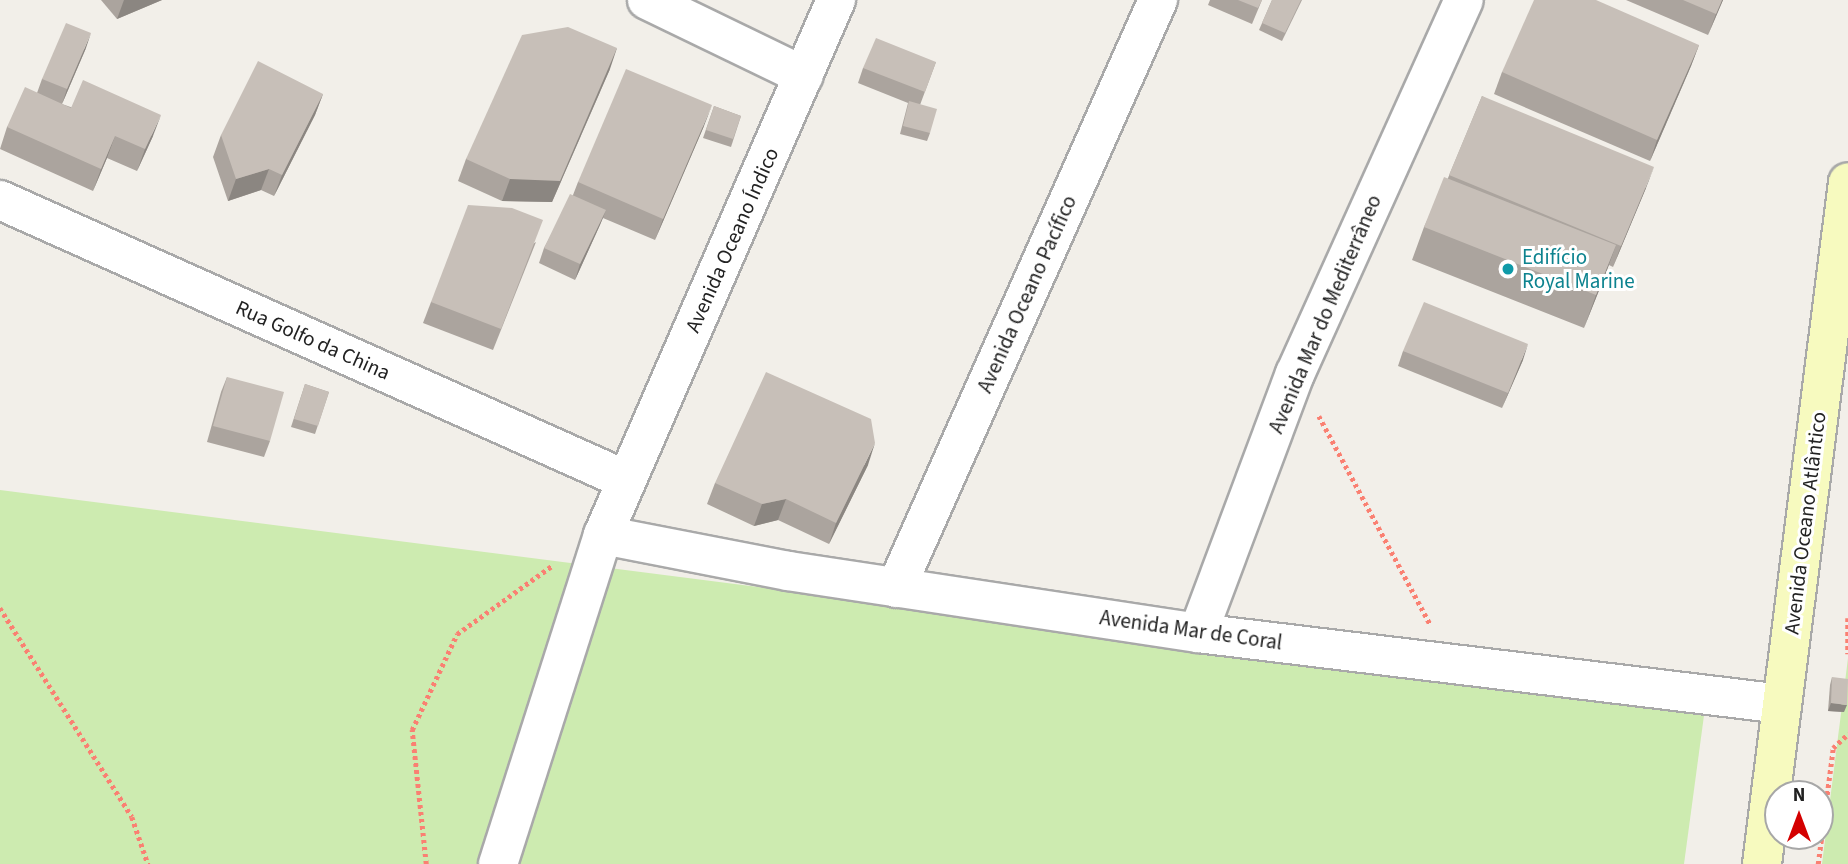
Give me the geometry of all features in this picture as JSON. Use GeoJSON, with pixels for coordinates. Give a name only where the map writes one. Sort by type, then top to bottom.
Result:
{"type":"FeatureCollection","features":[{"type":"Feature","properties":{"kind":"main road","name":"Avenida Oceano Atlântico"},"geometry":{"type":"LineString","coordinates":[[1762,864],[1848,182]]}},
{"type":"Feature","properties":{"kind":"street"},"geometry":{"type":"LineString","coordinates":[[647,0],[804,76]]}},
{"type":"Feature","properties":{"kind":"street","name":"Avenida Oceano Índico"},"geometry":{"type":"LineString","coordinates":[[498,864],[603,535],[836,0]]}},
{"type":"Feature","properties":{"kind":"street","name":"Avenida Oceano Pacífico"},"geometry":{"type":"LineString","coordinates":[[896,588],[1158,0]]}},
{"type":"Feature","properties":{"kind":"street","name":"Avenida Mar do Mediterrâneo"},"geometry":{"type":"LineString","coordinates":[[1198,633],[1295,374],[1464,0]]}},
{"type":"Feature","properties":{"kind":"street","name":"Rua Golfo da China"},"geometry":{"type":"LineString","coordinates":[[0,200],[626,480]]}},
{"type":"Feature","properties":{"kind":"street","name":"Avenida Mar de Coral"},"geometry":{"type":"LineString","coordinates":[[603,535],[896,588],[1198,633],[1782,704]]}},
{"type":"Feature","properties":{"kind":"path"},"geometry":{"type":"LineString","coordinates":[[1295,374],[1377,516],[1449,663]]}},
{"type":"Feature","properties":{"kind":"path"},"geometry":{"type":"LineString","coordinates":[[426,864],[412,730],[457,634],[520,584],[603,535]]}},
{"type":"Feature","properties":{"kind":"path"},"geometry":{"type":"LineString","coordinates":[[0,608],[132,817],[148,864]]}},
{"type":"Feature","properties":{"kind":"path"},"geometry":{"type":"LineString","coordinates":[[1848,618],[1848,654]]}},
{"type":"Feature","properties":{"kind":"path"},"geometry":{"type":"LineString","coordinates":[[1818,864],[1833,748],[1848,734]]}},
{"type":"Feature","properties":{"kind":"green space"},"geometry":{"type":"Polygon","coordinates":[[[0,490],[1705,708],[1684,864],[0,864],[0,490]]]}},
{"type":"Feature","properties":{"kind":"green space"},"geometry":{"type":"Polygon","coordinates":[[[1848,658],[1848,864],[1822,864],[1824,850],[1834,850],[1833,780],[1848,658]]]}},
{"type":"Feature","properties":{"kind":"building"},"geometry":{"type":"Polygon","coordinates":[[[1238,0],[1262,0],[1258,8],[1238,0]]]}},
{"type":"Feature","properties":{"kind":"building"},"geometry":{"type":"Polygon","coordinates":[[[1272,0],[1301,0],[1285,33],[1262,23],[1272,0]]]}},
{"type":"Feature","properties":{"kind":"building"},"geometry":{"type":"Polygon","coordinates":[[[1534,0],[1596,0],[1699,45],[1657,140],[1502,72],[1534,0]]]}},
{"type":"Feature","properties":{"kind":"building"},"geometry":{"type":"Polygon","coordinates":[[[1683,0],[1722,0],[1716,14],[1683,0]]]}},
{"type":"Feature","properties":{"kind":"building"},"geometry":{"type":"Polygon","coordinates":[[[66,23],[91,33],[67,89],[42,79],[66,23]]]}},
{"type":"Feature","properties":{"kind":"building"},"geometry":{"type":"Polygon","coordinates":[[[568,27],[617,48],[560,181],[510,179],[466,159],[522,35],[568,27]]]}},
{"type":"Feature","properties":{"kind":"building"},"geometry":{"type":"Polygon","coordinates":[[[876,38],[936,62],[925,92],[863,68],[876,38]]]}},
{"type":"Feature","properties":{"kind":"building"},"geometry":{"type":"Polygon","coordinates":[[[258,61],[323,94],[282,175],[269,169],[236,179],[221,135],[258,61]]]}},
{"type":"Feature","properties":{"kind":"building"},"geometry":{"type":"Polygon","coordinates":[[[626,69],[712,105],[663,219],[578,182],[626,69]]]}},
{"type":"Feature","properties":{"kind":"building"},"geometry":{"type":"Polygon","coordinates":[[[83,80],[161,115],[145,149],[115,136],[101,169],[7,127],[25,87],[71,108],[83,80]]]}},
{"type":"Feature","properties":{"kind":"building"},"geometry":{"type":"Polygon","coordinates":[[[1482,96],[1654,167],[1621,246],[1449,175],[1482,96]]]}},
{"type":"Feature","properties":{"kind":"building"},"geometry":{"type":"Polygon","coordinates":[[[909,101],[937,109],[930,133],[903,126],[909,101]]]}},
{"type":"Feature","properties":{"kind":"building"},"geometry":{"type":"Polygon","coordinates":[[[714,106],[741,116],[733,139],[706,130],[714,106]]]}},
{"type":"Feature","properties":{"kind":"building"},"geometry":{"type":"Polygon","coordinates":[[[1444,177],[1616,245],[1596,295],[1424,227],[1444,177]]]}},
{"type":"Feature","properties":{"kind":"building"},"geometry":{"type":"Polygon","coordinates":[[[570,194],[606,210],[580,264],[544,248],[570,194]]]}},
{"type":"Feature","properties":{"kind":"building"},"geometry":{"type":"Polygon","coordinates":[[[468,205],[512,208],[543,220],[501,329],[431,302],[468,205]]]}},
{"type":"Feature","properties":{"kind":"building"},"geometry":{"type":"Polygon","coordinates":[[[1424,302],[1528,344],[1508,393],[1403,351],[1424,302]]]}},
{"type":"Feature","properties":{"kind":"building"},"geometry":{"type":"Polygon","coordinates":[[[766,372],[871,419],[875,443],[836,523],[786,499],[762,504],[715,483],[766,372]]]}},
{"type":"Feature","properties":{"kind":"building"},"geometry":{"type":"Polygon","coordinates":[[[227,377],[284,392],[270,441],[213,426],[227,377]]]}},
{"type":"Feature","properties":{"kind":"building"},"geometry":{"type":"Polygon","coordinates":[[[305,384],[329,392],[318,426],[294,419],[305,384]]]}},
{"type":"Feature","properties":{"kind":"building"},"geometry":{"type":"Polygon","coordinates":[[[1832,677],[1848,679],[1847,705],[1831,703],[1832,677]]]}},
{"type":"Feature","properties":{"kind":"place","name":"Edifício Royal Marine"},"geometry":{"type":"Point","coordinates":[1508,269]}}]}
